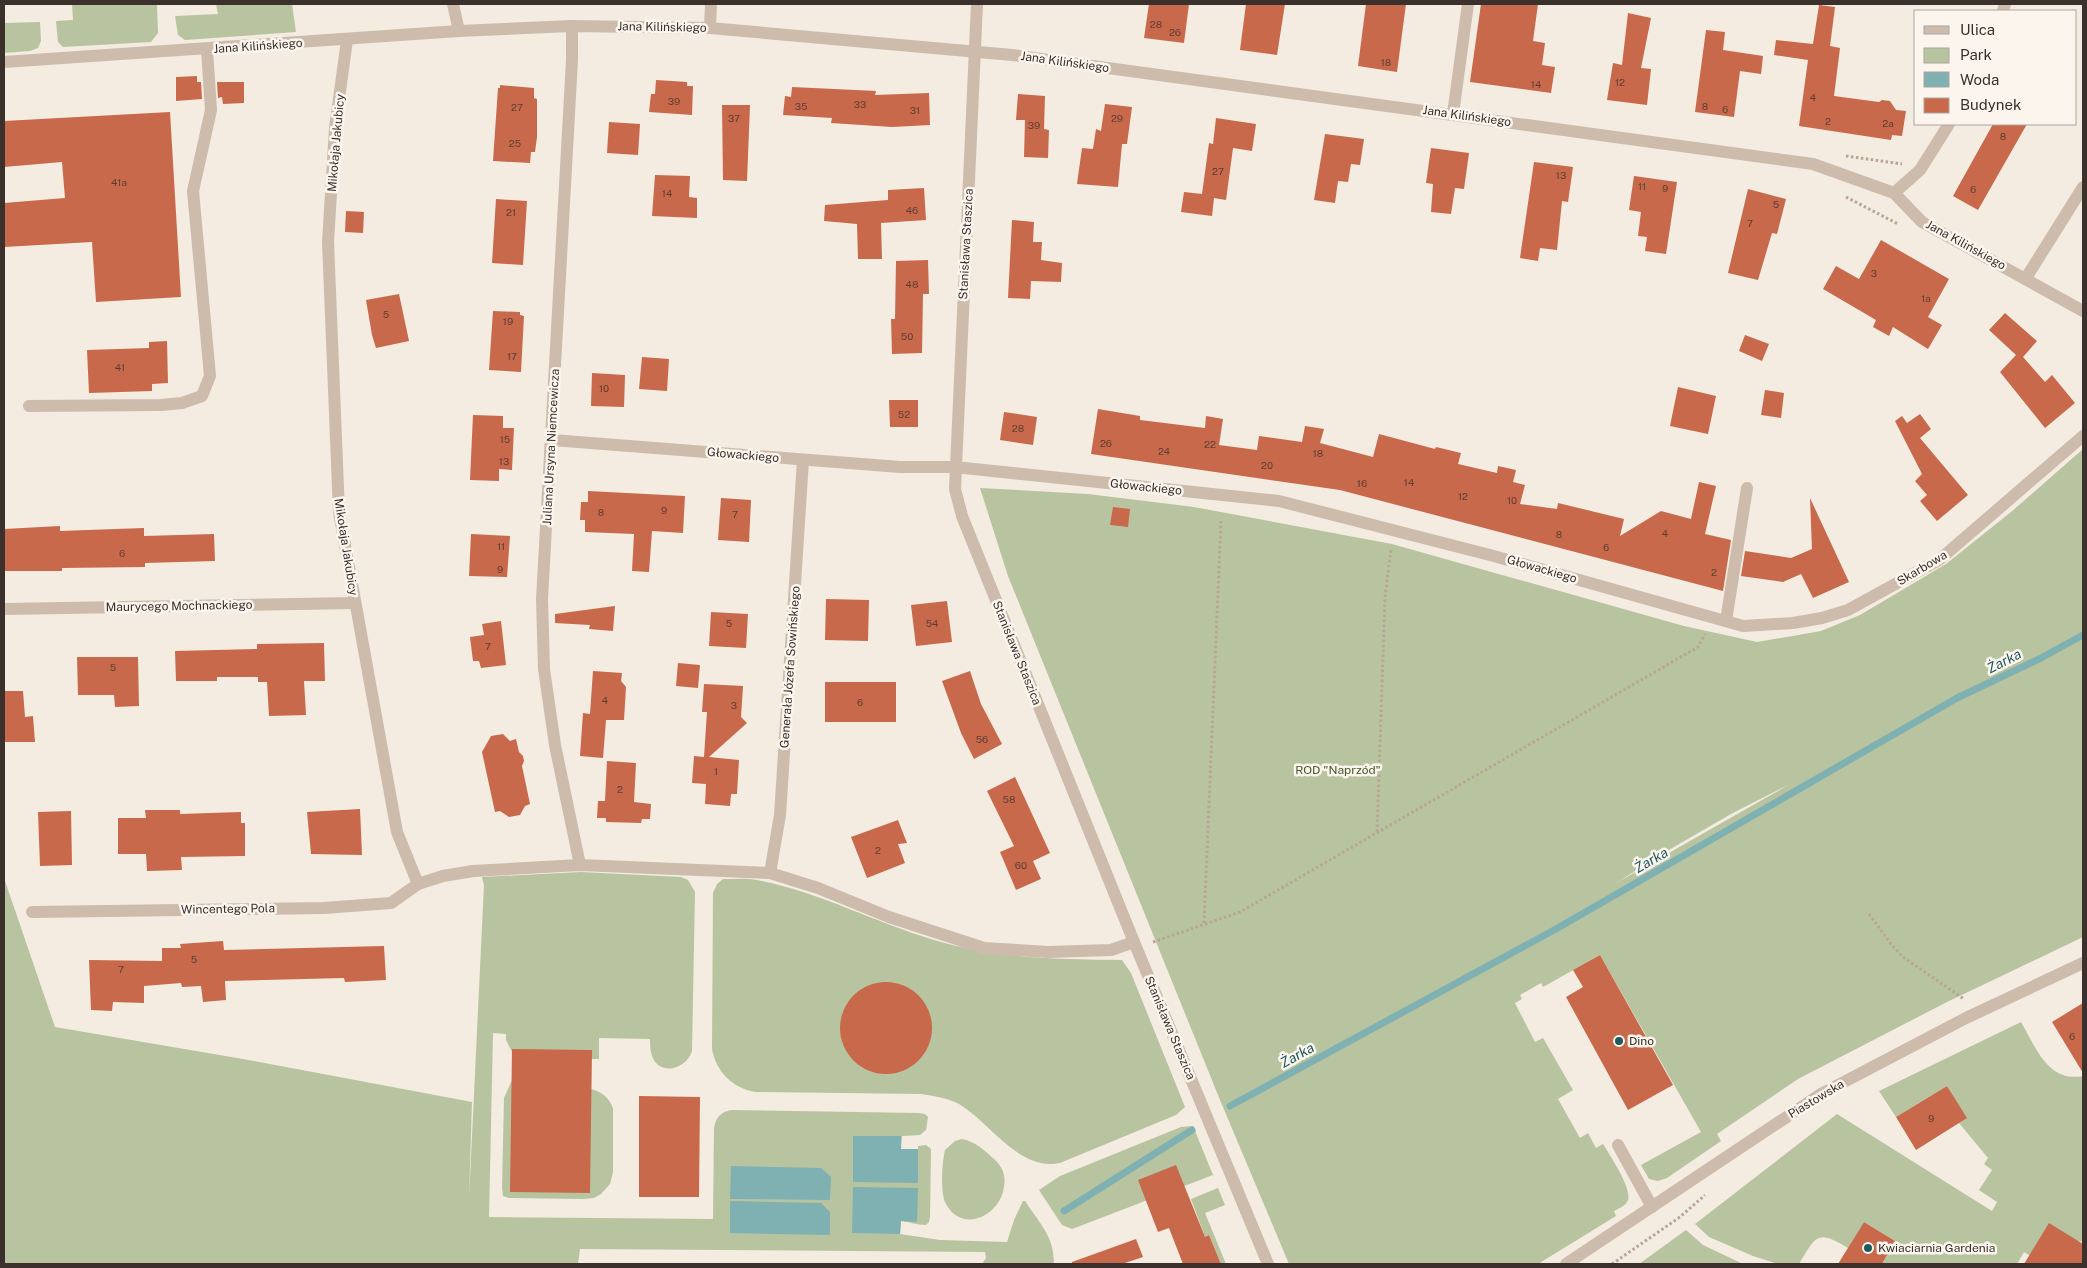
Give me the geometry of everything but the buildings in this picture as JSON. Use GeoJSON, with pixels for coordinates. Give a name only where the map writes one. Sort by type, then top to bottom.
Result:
{"type":"FeatureCollection","features":[{"type":"Feature","properties":{"kind":"street"},"geometry":{"type":"LineString","coordinates":[[453,4],[459,31]]}},
{"type":"Feature","properties":{"kind":"street"},"geometry":{"type":"LineString","coordinates":[[710,28],[711,4]]}},
{"type":"Feature","properties":{"kind":"street","name":"Stanisława Staszica"},"geometry":{"type":"LineString","coordinates":[[977,4],[955,489],[962,516],[1134,942],[1268,1264]]}},
{"type":"Feature","properties":{"kind":"street"},"geometry":{"type":"LineString","coordinates":[[1453,114],[1468,4]]}},
{"type":"Feature","properties":{"kind":"street","name":"Jana Kilińskiego"},"geometry":{"type":"LineString","coordinates":[[4,62],[207,50],[459,31],[572,26],[710,28],[1012,55],[1813,164],[1894,194],[1922,222],[2083,311]]}},
{"type":"Feature","properties":{"kind":"street","name":"Juliana Ursyna Niemcewicza"},"geometry":{"type":"LineString","coordinates":[[572,26],[572,60],[542,599],[544,669],[555,745],[580,865]]}},
{"type":"Feature","properties":{"kind":"street","name":"Mikołaja Jakubicy"},"geometry":{"type":"LineString","coordinates":[[347,40],[335,128],[328,242],[339,512],[397,832],[418,884]]}},
{"type":"Feature","properties":{"kind":"street"},"geometry":{"type":"LineString","coordinates":[[29,406],[161,405],[182,403],[202,396],[210,376],[192,191],[210,110],[207,50]]}},
{"type":"Feature","properties":{"kind":"street"},"geometry":{"type":"LineString","coordinates":[[1894,194],[1920,170],[1948,125]]}},
{"type":"Feature","properties":{"kind":"street"},"geometry":{"type":"LineString","coordinates":[[2026,278],[2083,187]]}},
{"type":"Feature","properties":{"kind":"street","name":"Skarbowa"},"geometry":{"type":"LineString","coordinates":[[1720,619],[1743,626],[1793,623],[1822,618],[1848,610],[1939,560],[2083,436]]}},
{"type":"Feature","properties":{"kind":"street","name":"Głowackiego"},"geometry":{"type":"LineString","coordinates":[[552,440],[900,467],[955,467],[1279,501],[1490,554],[1720,619]]}},
{"type":"Feature","properties":{"kind":"street","name":"Generała Józefa Sowińskiego"},"geometry":{"type":"LineString","coordinates":[[770,873],[780,815],[804,460]]}},
{"type":"Feature","properties":{"kind":"street"},"geometry":{"type":"LineString","coordinates":[[1720,619],[1747,488]]}},
{"type":"Feature","properties":{"kind":"street","name":"Maurycego Mochnackiego"},"geometry":{"type":"LineString","coordinates":[[4,610],[355,603]]}},
{"type":"Feature","properties":{"kind":"street"},"geometry":{"type":"LineString","coordinates":[[418,884],[443,876],[473,871],[580,865],[770,873],[818,888],[889,917],[984,948],[1048,952],[1111,950],[1134,942]]}},
{"type":"Feature","properties":{"kind":"street","name":"Wincentego Pola"},"geometry":{"type":"LineString","coordinates":[[32,912],[324,908],[391,903],[418,884]]}},
{"type":"Feature","properties":{"kind":"street","name":"Piastowska"},"geometry":{"type":"LineString","coordinates":[[1566,1264],[1821,1094],[1981,1011],[2083,963]]}},
{"type":"Feature","properties":{"kind":"street"},"geometry":{"type":"LineString","coordinates":[[1618,1145],[1652,1206]]}},
{"type":"Feature","properties":{"kind":"path"},"geometry":{"type":"LineString","coordinates":[[1843,195],[1901,226]]}},
{"type":"Feature","properties":{"kind":"path"},"geometry":{"type":"LineString","coordinates":[[1204,923],[1220,521]]}},
{"type":"Feature","properties":{"kind":"path"},"geometry":{"type":"LineString","coordinates":[[1377,833],[1385,598],[1391,549]]}},
{"type":"Feature","properties":{"kind":"path"},"geometry":{"type":"LineString","coordinates":[[1152,942],[1240,912],[1698,648],[1720,619]]}},
{"type":"Feature","properties":{"kind":"path"},"geometry":{"type":"LineString","coordinates":[[1869,914],[1891,944],[1903,956],[1981,1011]]}},
{"type":"Feature","properties":{"kind":"path"},"geometry":{"type":"LineString","coordinates":[[1612,1264],[1680,1217],[1708,1192]]}},
{"type":"Feature","properties":{"kind":"green space"},"geometry":{"type":"Polygon","coordinates":[[[72,4],[157,4],[158,33],[151,42],[63,47],[58,42],[56,21],[73,20],[72,4]]]}},
{"type":"Feature","properties":{"kind":"green space"},"geometry":{"type":"Polygon","coordinates":[[[216,4],[292,4],[296,32],[185,40],[178,35],[175,16],[218,14],[216,4]]]}},
{"type":"Feature","properties":{"kind":"green space"},"geometry":{"type":"Polygon","coordinates":[[[40,22],[41,41],[38,48],[30,51],[4,53],[4,23],[40,22]]]}},
{"type":"Feature","properties":{"kind":"green space","name":"ROD \"Naprzód\""},"geometry":{"type":"Polygon","coordinates":[[[2083,449],[2083,937],[1947,1002],[1798,1079],[1717,1134],[1721,1141],[1667,1178],[1658,1181],[1649,1179],[1641,1165],[1701,1132],[1600,955],[1543,987],[1541,983],[1520,995],[1522,999],[1515,1003],[1535,1042],[1543,1038],[1573,1090],[1558,1099],[1580,1138],[1588,1133],[1596,1148],[1603,1144],[1625,1182],[1629,1197],[1625,1205],[1614,1211],[1616,1216],[1538,1264],[1289,1264],[1220,1100],[1008,576],[980,488],[1088,494],[1194,507],[1392,544],[1684,626],[1757,642],[1821,631],[1860,615],[1946,564],[2011,512],[2083,449]],[[1790,784],[1731,814],[1616,883],[1790,784]]]}},
{"type":"Feature","properties":{"kind":"green space"},"geometry":{"type":"Polygon","coordinates":[[[581,872],[681,877],[688,880],[695,892],[692,1051],[688,1058],[677,1067],[664,1068],[654,1060],[650,1039],[599,1038],[599,1059],[591,1059],[591,1089],[605,1096],[613,1109],[613,1172],[610,1184],[601,1194],[594,1198],[509,1198],[503,1196],[502,1188],[504,1098],[512,1080],[512,1052],[506,1040],[506,1034],[493,1033],[489,1217],[713,1219],[714,1128],[716,1121],[724,1112],[731,1110],[918,1113],[925,1114],[928,1117],[926,1130],[920,1135],[902,1136],[901,1149],[918,1149],[918,1146],[926,1145],[931,1149],[930,1217],[926,1225],[901,1221],[900,1234],[940,1240],[1007,1242],[1014,1220],[1023,1201],[1025,1201],[1049,1238],[1054,1264],[982,1264],[986,1258],[985,1252],[580,1249],[578,1264],[4,1264],[4,878],[55,1027],[243,1059],[472,1102],[469,1199],[484,885],[482,877],[581,872]]]}},
{"type":"Feature","properties":{"kind":"green space"},"geometry":{"type":"Polygon","coordinates":[[[723,879],[753,879],[780,885],[912,933],[981,951],[1028,957],[1122,960],[1131,973],[1185,1107],[1176,1115],[1060,1163],[1045,1164],[1031,1160],[1018,1153],[971,1112],[959,1104],[941,1097],[921,1094],[755,1092],[740,1087],[722,1072],[717,1065],[712,1049],[713,893],[717,884],[723,879]]]}},
{"type":"Feature","properties":{"kind":"green space"},"geometry":{"type":"Polygon","coordinates":[[[2021,1022],[2044,1061],[2052,1068],[2061,1074],[2071,1077],[2083,1076],[2083,1242],[2079,1241],[2068,1259],[2077,1264],[2045,1264],[2024,1252],[2017,1264],[1882,1264],[1895,1241],[1864,1222],[1848,1248],[1830,1239],[1818,1238],[1809,1247],[1799,1264],[1778,1264],[1753,1256],[1709,1237],[1695,1224],[1837,1114],[1992,1211],[1997,1202],[1979,1190],[1992,1170],[1984,1164],[1988,1158],[1959,1123],[1966,1118],[1947,1086],[1896,1117],[1879,1091],[2021,1022]]]}},
{"type":"Feature","properties":{"kind":"green space"},"geometry":{"type":"Polygon","coordinates":[[[1193,1126],[1213,1175],[1072,1229],[1062,1225],[1039,1190],[1060,1176],[1181,1127],[1193,1126]]]}},
{"type":"Feature","properties":{"kind":"green space"},"geometry":{"type":"Polygon","coordinates":[[[962,1139],[976,1144],[994,1159],[1002,1168],[1005,1179],[1001,1197],[996,1206],[980,1218],[961,1218],[953,1213],[944,1199],[942,1169],[945,1150],[955,1141],[962,1139]]]}},
{"type":"Feature","properties":{"kind":"green space"},"geometry":{"type":"Polygon","coordinates":[[[1218,1188],[1225,1205],[1205,1213],[1226,1264],[1221,1264],[1209,1235],[1205,1237],[1191,1199],[1218,1188]]]}},
{"type":"Feature","properties":{"kind":"green space"},"geometry":{"type":"Polygon","coordinates":[[[1686,1230],[1703,1245],[1743,1264],[1639,1264],[1686,1230]]]}},
{"type":"Feature","properties":{"kind":"water"},"geometry":{"type":"Polygon","coordinates":[[[853,1136],[901,1136],[901,1149],[918,1149],[918,1183],[853,1182],[853,1136]]]}},
{"type":"Feature","properties":{"kind":"water"},"geometry":{"type":"Polygon","coordinates":[[[731,1166],[821,1168],[831,1177],[830,1200],[730,1199],[731,1166]]]}},
{"type":"Feature","properties":{"kind":"water"},"geometry":{"type":"Polygon","coordinates":[[[853,1187],[918,1188],[917,1222],[901,1221],[900,1234],[852,1233],[853,1187]]]}},
{"type":"Feature","properties":{"kind":"water"},"geometry":{"type":"Polygon","coordinates":[[[730,1201],[821,1203],[830,1212],[830,1235],[730,1233],[730,1201]]]}},
{"type":"Feature","properties":{"kind":"waterway","name":"Żarka"},"geometry":{"type":"LineString","coordinates":[[1230,1106],[1556,929],[1957,698],[2041,658],[2083,635]]}},
{"type":"Feature","properties":{"kind":"waterway","name":"Żarka"},"geometry":{"type":"LineString","coordinates":[[1064,1211],[1192,1130]]}},
{"type":"Feature","properties":{"kind":"place","name":"Dino"},"geometry":{"type":"Point","coordinates":[1619,1041]}},
{"type":"Feature","properties":{"kind":"place","name":"Kwiaciarnia Gardenia"},"geometry":{"type":"Point","coordinates":[1868,1248]}}]}
